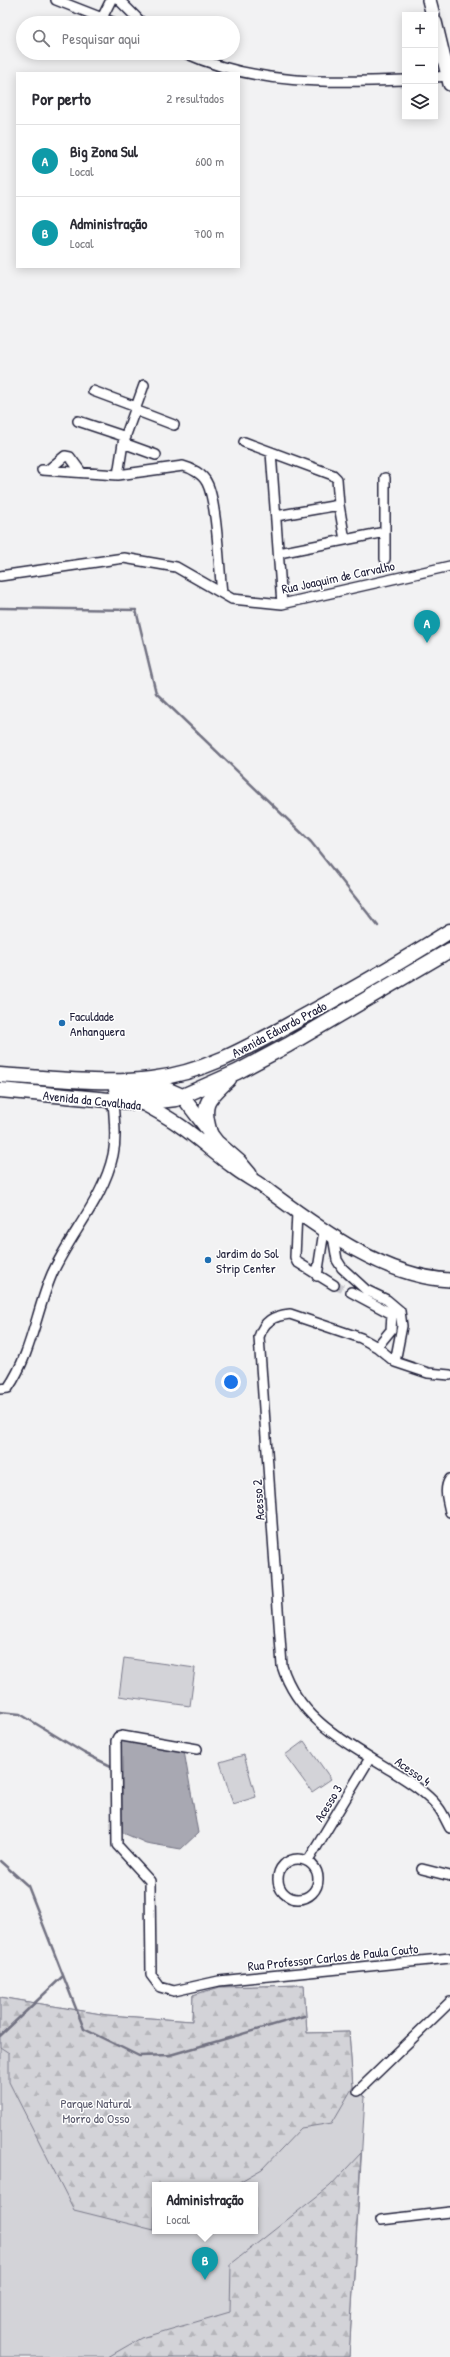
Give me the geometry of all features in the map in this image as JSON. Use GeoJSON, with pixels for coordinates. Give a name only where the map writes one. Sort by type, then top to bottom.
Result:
{"type":"FeatureCollection","features":[{"type":"Feature","properties":{"kind":"main road"},"geometry":{"type":"LineString","coordinates":[[429,0],[432,12]]}},
{"type":"Feature","properties":{"kind":"main road"},"geometry":{"type":"LineString","coordinates":[[438,34],[449,80]]}},
{"type":"Feature","properties":{"kind":"main road","name":"Avenida Eduardo Prado"},"geometry":{"type":"LineString","coordinates":[[68,1080],[132,1080],[165,1077],[189,1071],[239,1053],[374,978],[450,931]]}},
{"type":"Feature","properties":{"kind":"main road","name":"Avenida Eduardo Prado"},"geometry":{"type":"LineString","coordinates":[[142,1103],[159,1103],[182,1096],[237,1072],[288,1045],[450,950]]}},
{"type":"Feature","properties":{"kind":"main road"},"geometry":{"type":"LineString","coordinates":[[210,1133],[204,1113],[210,1097],[237,1072]]}},
{"type":"Feature","properties":{"kind":"main road","name":"Avenida da Cavalhada"},"geometry":{"type":"LineString","coordinates":[[0,1075],[68,1080]]}},
{"type":"Feature","properties":{"kind":"main road"},"geometry":{"type":"LineString","coordinates":[[0,1079],[45,1078]]}},
{"type":"Feature","properties":{"kind":"main road"},"geometry":{"type":"LineString","coordinates":[[68,1080],[127,1090],[166,1089],[182,1096]]}},
{"type":"Feature","properties":{"kind":"main road","name":"Avenida da Cavalhada"},"geometry":{"type":"LineString","coordinates":[[0,1090],[142,1103],[180,1125],[233,1167],[256,1181],[329,1234],[371,1257],[408,1272],[450,1280]]}},
{"type":"Feature","properties":{"kind":"main road","name":"Avenida da Cavalhada"},"geometry":{"type":"LineString","coordinates":[[182,1096],[217,1142],[239,1161],[256,1181]]}},
{"type":"Feature","properties":{"kind":"street"},"geometry":{"type":"LineString","coordinates":[[56,0],[97,16]]}},
{"type":"Feature","properties":{"kind":"street"},"geometry":{"type":"LineString","coordinates":[[103,16],[111,0]]}},
{"type":"Feature","properties":{"kind":"street"},"geometry":{"type":"LineString","coordinates":[[119,0],[135,16]]}},
{"type":"Feature","properties":{"kind":"street"},"geometry":{"type":"LineString","coordinates":[[202,60],[224,69],[267,77],[325,83],[402,80]]}},
{"type":"Feature","properties":{"kind":"street"},"geometry":{"type":"LineString","coordinates":[[438,78],[449,80]]}},
{"type":"Feature","properties":{"kind":"street"},"geometry":{"type":"LineString","coordinates":[[118,475],[124,440],[144,385]]}},
{"type":"Feature","properties":{"kind":"street"},"geometry":{"type":"LineString","coordinates":[[93,391],[174,425]]}},
{"type":"Feature","properties":{"kind":"street"},"geometry":{"type":"LineString","coordinates":[[78,421],[156,455]]}},
{"type":"Feature","properties":{"kind":"street"},"geometry":{"type":"LineString","coordinates":[[244,442],[333,474],[337,479],[344,540]]}},
{"type":"Feature","properties":{"kind":"street"},"geometry":{"type":"LineString","coordinates":[[271,452],[282,604]]}},
{"type":"Feature","properties":{"kind":"street"},"geometry":{"type":"LineString","coordinates":[[81,472],[70,457],[65,456],[45,470],[118,475],[182,466],[192,469],[207,482],[213,502],[222,593]]}},
{"type":"Feature","properties":{"kind":"street"},"geometry":{"type":"LineString","coordinates":[[385,478],[385,559]]}},
{"type":"Feature","properties":{"kind":"street"},"geometry":{"type":"LineString","coordinates":[[276,516],[339,505]]}},
{"type":"Feature","properties":{"kind":"street"},"geometry":{"type":"LineString","coordinates":[[279,553],[385,532]]}},
{"type":"Feature","properties":{"kind":"street","name":"Rua Joaquim de Carvalho"},"geometry":{"type":"LineString","coordinates":[[0,576],[124,558],[176,567],[232,599],[282,604],[450,566]]}},
{"type":"Feature","properties":{"kind":"street"},"geometry":{"type":"LineString","coordinates":[[0,1389],[8,1388],[24,1358],[51,1276],[66,1246],[106,1177],[113,1155],[115,1131],[113,1100]]}},
{"type":"Feature","properties":{"kind":"street"},"geometry":{"type":"LineString","coordinates":[[297,1212],[295,1257],[302,1266],[334,1285]]}},
{"type":"Feature","properties":{"kind":"street"},"geometry":{"type":"LineString","coordinates":[[317,1276],[329,1234]]}},
{"type":"Feature","properties":{"kind":"street"},"geometry":{"type":"LineString","coordinates":[[329,1234],[337,1260],[342,1268],[366,1290],[387,1300],[400,1312],[402,1326],[395,1362],[428,1373],[450,1375]]}},
{"type":"Feature","properties":{"kind":"street"},"geometry":{"type":"LineString","coordinates":[[351,1292],[388,1310],[392,1314],[392,1330],[377,1347]]}},
{"type":"Feature","properties":{"kind":"street","name":"Acesso 2"},"geometry":{"type":"LineString","coordinates":[[370,1758],[335,1736],[299,1702],[288,1684],[282,1666],[259,1337],[262,1327],[270,1319],[279,1315],[290,1314],[361,1338],[377,1347],[395,1362]]}},
{"type":"Feature","properties":{"kind":"street"},"geometry":{"type":"LineString","coordinates":[[450,1479],[447,1483],[446,1491],[450,1512]]}},
{"type":"Feature","properties":{"kind":"street","name":"Rua Professor Carlos de Paula Couto"},"geometry":{"type":"LineString","coordinates":[[197,1749],[122,1736],[118,1737],[116,1741],[117,1844],[150,1881],[151,1975],[154,1982],[160,1987],[174,1991],[219,1981],[445,1959]]}},
{"type":"Feature","properties":{"kind":"street","name":"Acesso 4"},"geometry":{"type":"LineString","coordinates":[[370,1758],[413,1784],[437,1806],[450,1828]]}},
{"type":"Feature","properties":{"kind":"street","name":"Acesso 3"},"geometry":{"type":"LineString","coordinates":[[308,1861],[370,1758]]}},
{"type":"Feature","properties":{"kind":"street"},"geometry":{"type":"LineString","coordinates":[[302,1859],[308,1861],[317,1871],[318,1878],[314,1891],[302,1898],[289,1896],[280,1887],[279,1875],[281,1869],[290,1860],[302,1859]]}},
{"type":"Feature","properties":{"kind":"street"},"geometry":{"type":"LineString","coordinates":[[422,1869],[450,1876]]}},
{"type":"Feature","properties":{"kind":"street"},"geometry":{"type":"LineString","coordinates":[[445,1959],[450,1966]]}},
{"type":"Feature","properties":{"kind":"street"},"geometry":{"type":"LineString","coordinates":[[358,2091],[450,2002]]}},
{"type":"Feature","properties":{"kind":"street"},"geometry":{"type":"LineString","coordinates":[[381,2220],[450,2212]]}},
{"type":"Feature","properties":{"kind":"green space"},"geometry":{"type":"Polygon","coordinates":[[[124,1658],[195,1668],[190,1706],[119,1696],[124,1658]]]}},
{"type":"Feature","properties":{"kind":"green space"},"geometry":{"type":"Polygon","coordinates":[[[304,1741],[331,1779],[312,1792],[285,1755],[304,1741]]]}},
{"type":"Feature","properties":{"kind":"green space"},"geometry":{"type":"Polygon","coordinates":[[[244,1755],[256,1797],[233,1804],[220,1762],[244,1755]]]}},
{"type":"Feature","properties":{"kind":"green space","name":"Parque Natural Morro do Osso"},"geometry":{"type":"Polygon","coordinates":[[[304,1985],[307,2033],[349,2032],[353,2087],[365,2097],[349,2357],[0,2357],[0,1997],[107,2015],[192,2021],[193,1995],[220,1987],[304,1985]]]}},
{"type":"Feature","properties":{"kind":"green space"},"geometry":{"type":"Polygon","coordinates":[[[304,1985],[307,2033],[349,2032],[353,2087],[332,2123],[301,2128],[262,2169],[239,2182],[152,2182],[152,2230],[74,2210],[9,2082],[9,2053],[0,2047],[0,1997],[107,2015],[192,2021],[193,1995],[220,1987],[304,1985]]]}},
{"type":"Feature","properties":{"kind":"green space"},"geometry":{"type":"Polygon","coordinates":[[[361,2153],[349,2357],[108,2357],[141,2338],[230,2312],[231,2264],[330,2186],[361,2153]]]}},
{"type":"Feature","properties":{"kind":"shaded area"},"geometry":{"type":"Polygon","coordinates":[[[120,1739],[184,1751],[198,1833],[181,1849],[146,1843],[121,1832],[120,1739]]]}},
{"type":"Feature","properties":{"kind":"waterway"},"geometry":{"type":"LineString","coordinates":[[0,608],[136,610],[156,693],[311,842],[378,926]]}},
{"type":"Feature","properties":{"kind":"waterway"},"geometry":{"type":"LineString","coordinates":[[0,1712],[20,1714],[84,1753],[115,1768]]}},
{"type":"Feature","properties":{"kind":"waterway"},"geometry":{"type":"LineString","coordinates":[[0,1861],[28,1886],[84,2029],[139,2056],[170,2055],[304,2016]]}},
{"type":"Feature","properties":{"kind":"waterway"},"geometry":{"type":"LineString","coordinates":[[0,2036],[63,1976]]}},
{"type":"Feature","properties":{"kind":"tunnel"},"geometry":{"type":"LineString","coordinates":[[334,1285],[351,1292]]}},
{"type":"Feature","properties":{"kind":"place","name":"Big Zona Sul"},"geometry":{"type":"Point","coordinates":[427,643]}},
{"type":"Feature","properties":{"kind":"place","name":"Faculdade Anhanguera"},"geometry":{"type":"Point","coordinates":[62,1023]}},
{"type":"Feature","properties":{"kind":"place","name":"Jardim do Sol Strip Center"},"geometry":{"type":"Point","coordinates":[208,1260]}},
{"type":"Feature","properties":{"kind":"place","name":"Administração"},"geometry":{"type":"Point","coordinates":[205,2280]}}]}
